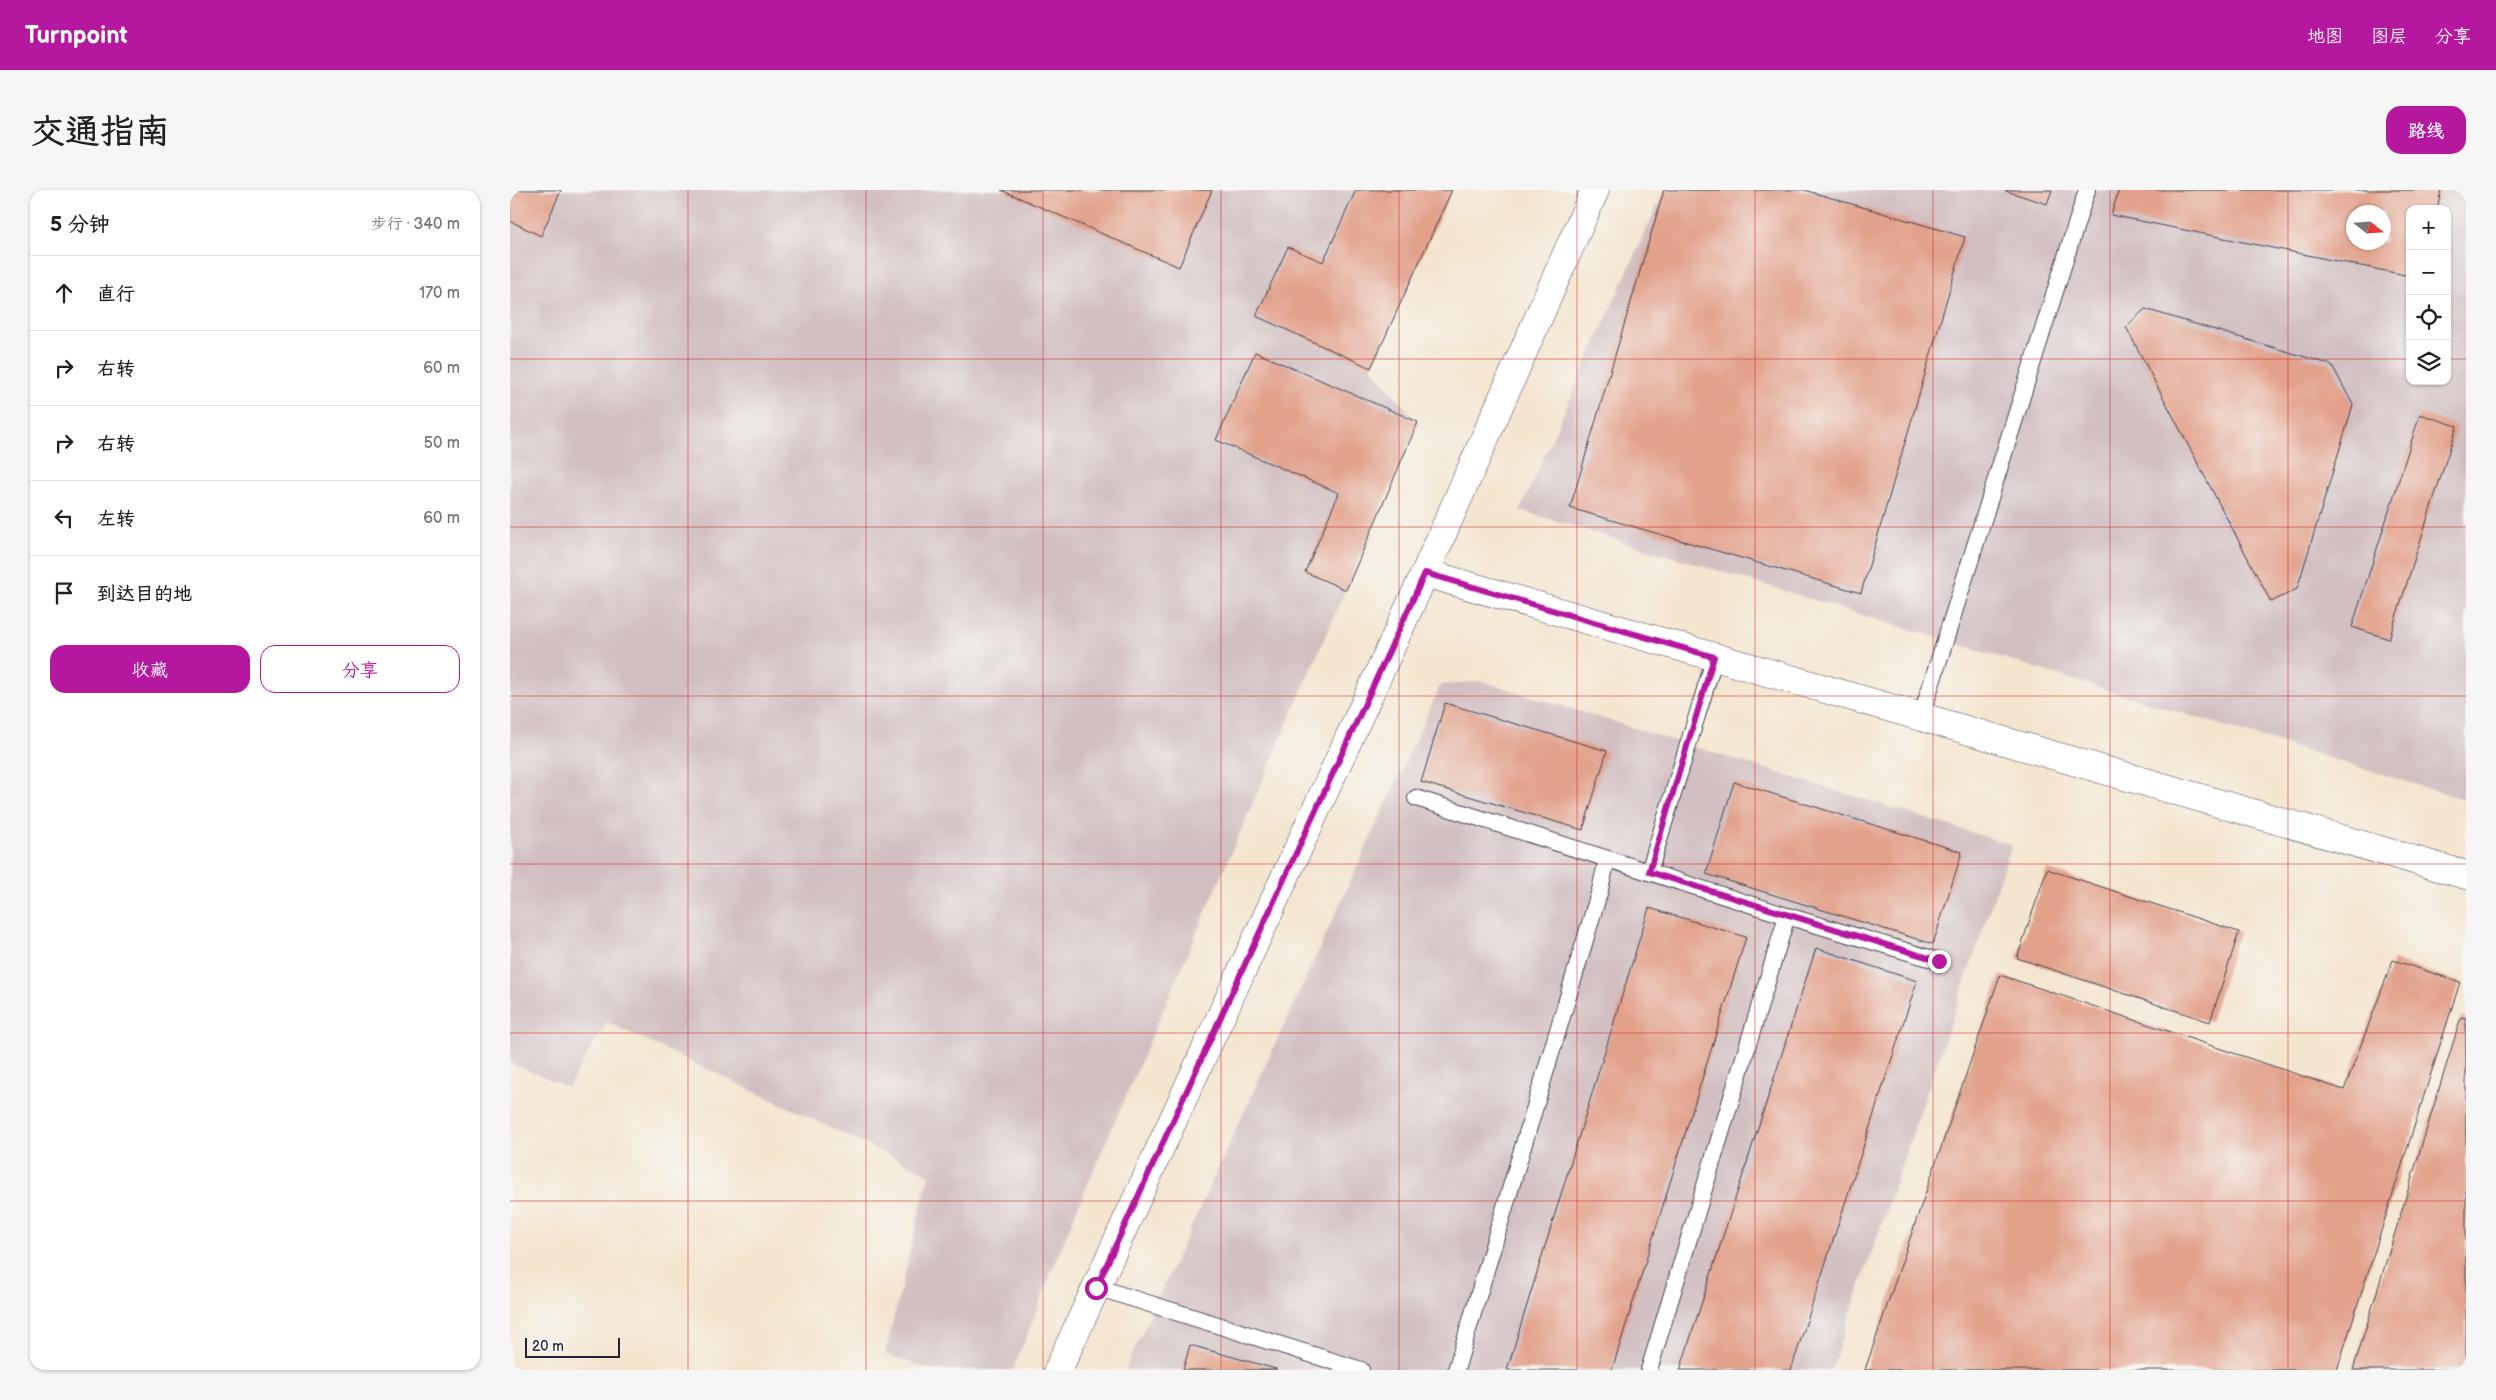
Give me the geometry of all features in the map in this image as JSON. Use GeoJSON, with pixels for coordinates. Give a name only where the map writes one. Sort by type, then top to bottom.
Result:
{"type":"FeatureCollection","features":[{"type":"Feature","properties":{"kind":"street"},"geometry":{"type":"LineString","coordinates":[[1058,1370],[1425,573],[1595,190]]}},
{"type":"Feature","properties":{"kind":"street"},"geometry":{"type":"LineString","coordinates":[[1425,573],[2466,875]]}},
{"type":"Feature","properties":{"kind":"lane"},"geometry":{"type":"LineString","coordinates":[[1921,717],[2087,190]]}},
{"type":"Feature","properties":{"kind":"lane"},"geometry":{"type":"LineString","coordinates":[[1649,872],[1714,657]]}},
{"type":"Feature","properties":{"kind":"lane"},"geometry":{"type":"LineString","coordinates":[[1416,798],[1787,916],[1939,961]]}},
{"type":"Feature","properties":{"kind":"lane"},"geometry":{"type":"LineString","coordinates":[[1456,1370],[1600,890],[1607,859]]}},
{"type":"Feature","properties":{"kind":"lane"},"geometry":{"type":"LineString","coordinates":[[1649,1370],[1787,916]]}},
{"type":"Feature","properties":{"kind":"lane"},"geometry":{"type":"LineString","coordinates":[[1096,1288],[1361,1370]]}},
{"type":"Feature","properties":{"kind":"shaded area"},"geometry":{"type":"Polygon","coordinates":[[[510,190],[1452,190],[1371,368],[1418,422],[1076,1211],[1013,1370],[933,1370],[885,1354],[929,1174],[607,1022],[568,1087],[510,1063],[510,190]]]}},
{"type":"Feature","properties":{"kind":"shaded area"},"geometry":{"type":"Polygon","coordinates":[[[1664,190],[2466,190],[2466,800],[1520,510],[1664,190]]]}},
{"type":"Feature","properties":{"kind":"shaded area"},"geometry":{"type":"Polygon","coordinates":[[[1481,681],[2012,845],[1831,1370],[1125,1370],[1441,685],[1481,681]]]}},
{"type":"Feature","properties":{"kind":"building"},"geometry":{"type":"Polygon","coordinates":[[[510,190],[561,190],[541,236],[510,221],[510,190]]]}},
{"type":"Feature","properties":{"kind":"building"},"geometry":{"type":"Polygon","coordinates":[[[1001,190],[1212,190],[1179,267],[1001,190]]]}},
{"type":"Feature","properties":{"kind":"building"},"geometry":{"type":"Polygon","coordinates":[[[1356,190],[1452,190],[1371,368],[1256,316],[1288,247],[1323,262],[1356,190]]]}},
{"type":"Feature","properties":{"kind":"building"},"geometry":{"type":"Polygon","coordinates":[[[1664,190],[1804,190],[1965,237],[1861,593],[1570,508],[1664,190]]]}},
{"type":"Feature","properties":{"kind":"building"},"geometry":{"type":"Polygon","coordinates":[[[2003,190],[2052,190],[2047,204],[2003,190]]]}},
{"type":"Feature","properties":{"kind":"building"},"geometry":{"type":"Polygon","coordinates":[[[2119,190],[2441,190],[2438,205],[2406,205],[2406,275],[2111,215],[2119,190]]]}},
{"type":"Feature","properties":{"kind":"building"},"geometry":{"type":"Polygon","coordinates":[[[2145,309],[2332,365],[2353,405],[2297,589],[2271,602],[2126,327],[2145,309]]]}},
{"type":"Feature","properties":{"kind":"building"},"geometry":{"type":"Polygon","coordinates":[[[1255,352],[1418,422],[1346,590],[1305,572],[1339,493],[1216,440],[1255,352]]]}},
{"type":"Feature","properties":{"kind":"building"},"geometry":{"type":"Polygon","coordinates":[[[2420,414],[2457,426],[2389,639],[2352,627],[2420,414]]]}},
{"type":"Feature","properties":{"kind":"building"},"geometry":{"type":"Polygon","coordinates":[[[1445,703],[1607,751],[1583,830],[1421,782],[1445,703]]]}},
{"type":"Feature","properties":{"kind":"building"},"geometry":{"type":"Polygon","coordinates":[[[1734,782],[1962,852],[1933,944],[1706,874],[1734,782]]]}},
{"type":"Feature","properties":{"kind":"building"},"geometry":{"type":"Polygon","coordinates":[[[2047,869],[2239,932],[2210,1022],[2017,958],[2047,869]]]}},
{"type":"Feature","properties":{"kind":"building"},"geometry":{"type":"Polygon","coordinates":[[[1649,908],[1746,937],[1612,1370],[1507,1370],[1649,908]]]}},
{"type":"Feature","properties":{"kind":"building"},"geometry":{"type":"Polygon","coordinates":[[[1816,948],[1917,981],[1791,1370],[1680,1370],[1816,948]]]}},
{"type":"Feature","properties":{"kind":"building"},"geometry":{"type":"Polygon","coordinates":[[[2393,960],[2460,982],[2337,1370],[1865,1370],[2000,975],[2344,1090],[2393,960]]]}},
{"type":"Feature","properties":{"kind":"building"},"geometry":{"type":"Polygon","coordinates":[[[2461,1017],[2466,1018],[2466,1370],[2353,1370],[2461,1017]]]}},
{"type":"Feature","properties":{"kind":"building"},"geometry":{"type":"Polygon","coordinates":[[[1190,1345],[1276,1369],[1276,1370],[1183,1370],[1190,1345]]]}},
{"type":"Feature","properties":{"kind":"route"},"geometry":{"type":"LineString","coordinates":[[1096,1288],[1425,573],[1714,657],[1649,872],[1787,916],[1939,961]]}}]}
